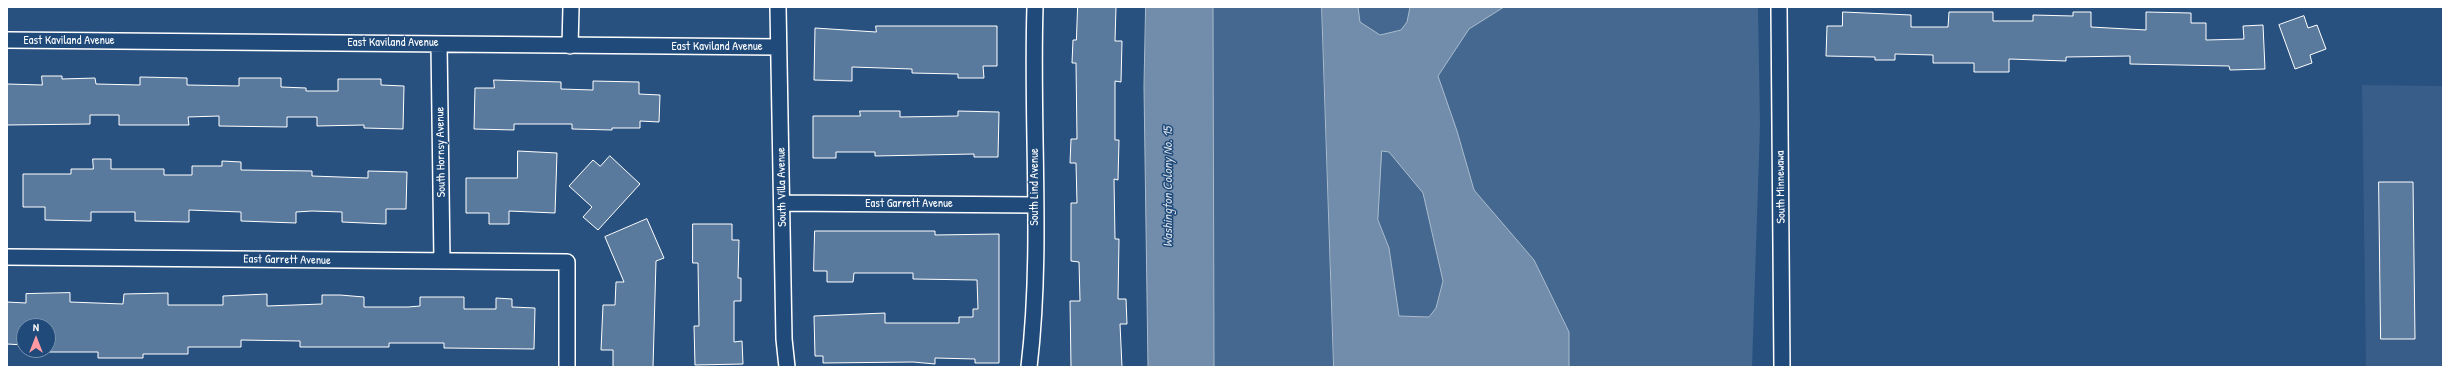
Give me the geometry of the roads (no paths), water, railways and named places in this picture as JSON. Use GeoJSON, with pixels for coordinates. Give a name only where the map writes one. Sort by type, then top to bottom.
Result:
{"type":"FeatureCollection","features":[{"type":"Feature","properties":{"kind":"street"},"geometry":{"type":"LineString","coordinates":[[570,46],[571,7]]}},
{"type":"Feature","properties":{"kind":"street","name":"South Villa Avenue"},"geometry":{"type":"LineString","coordinates":[[778,7],[783,203],[784,339],[786,367]]}},
{"type":"Feature","properties":{"kind":"street","name":"South Lind Avenue"},"geometry":{"type":"LineString","coordinates":[[1029,367],[1036,312],[1035,7]]}},
{"type":"Feature","properties":{"kind":"street","name":"South Minnewawa"},"geometry":{"type":"LineString","coordinates":[[1779,7],[1782,367]]}},
{"type":"Feature","properties":{"kind":"street","name":"East Kaviland Avenue"},"geometry":{"type":"LineString","coordinates":[[7,40],[778,47]]}},
{"type":"Feature","properties":{"kind":"street","name":"South Hornsy Avenue"},"geometry":{"type":"LineString","coordinates":[[439,44],[442,261]]}},
{"type":"Feature","properties":{"kind":"street","name":"East Garrett Avenue"},"geometry":{"type":"LineString","coordinates":[[783,203],[1035,205]]}},
{"type":"Feature","properties":{"kind":"street","name":"East Garrett Avenue"},"geometry":{"type":"LineString","coordinates":[[7,257],[567,262],[567,367]]}},
{"type":"Feature","properties":{"kind":"water","name":"Washington Colony No. 15"},"geometry":{"type":"Polygon","coordinates":[[[1146,7],[1213,7],[1214,367],[1148,367],[1144,86],[1146,7]]]}},
{"type":"Feature","properties":{"kind":"water"},"geometry":{"type":"Polygon","coordinates":[[[1322,7],[1358,7],[1360,22],[1380,35],[1401,30],[1407,22],[1410,7],[1504,7],[1469,29],[1438,76],[1457,131],[1474,190],[1534,260],[1569,332],[1569,367],[1334,367],[1322,7]],[[1382,151],[1378,220],[1389,248],[1399,316],[1429,317],[1436,308],[1443,281],[1423,193],[1389,152],[1382,151]]]}}]}
